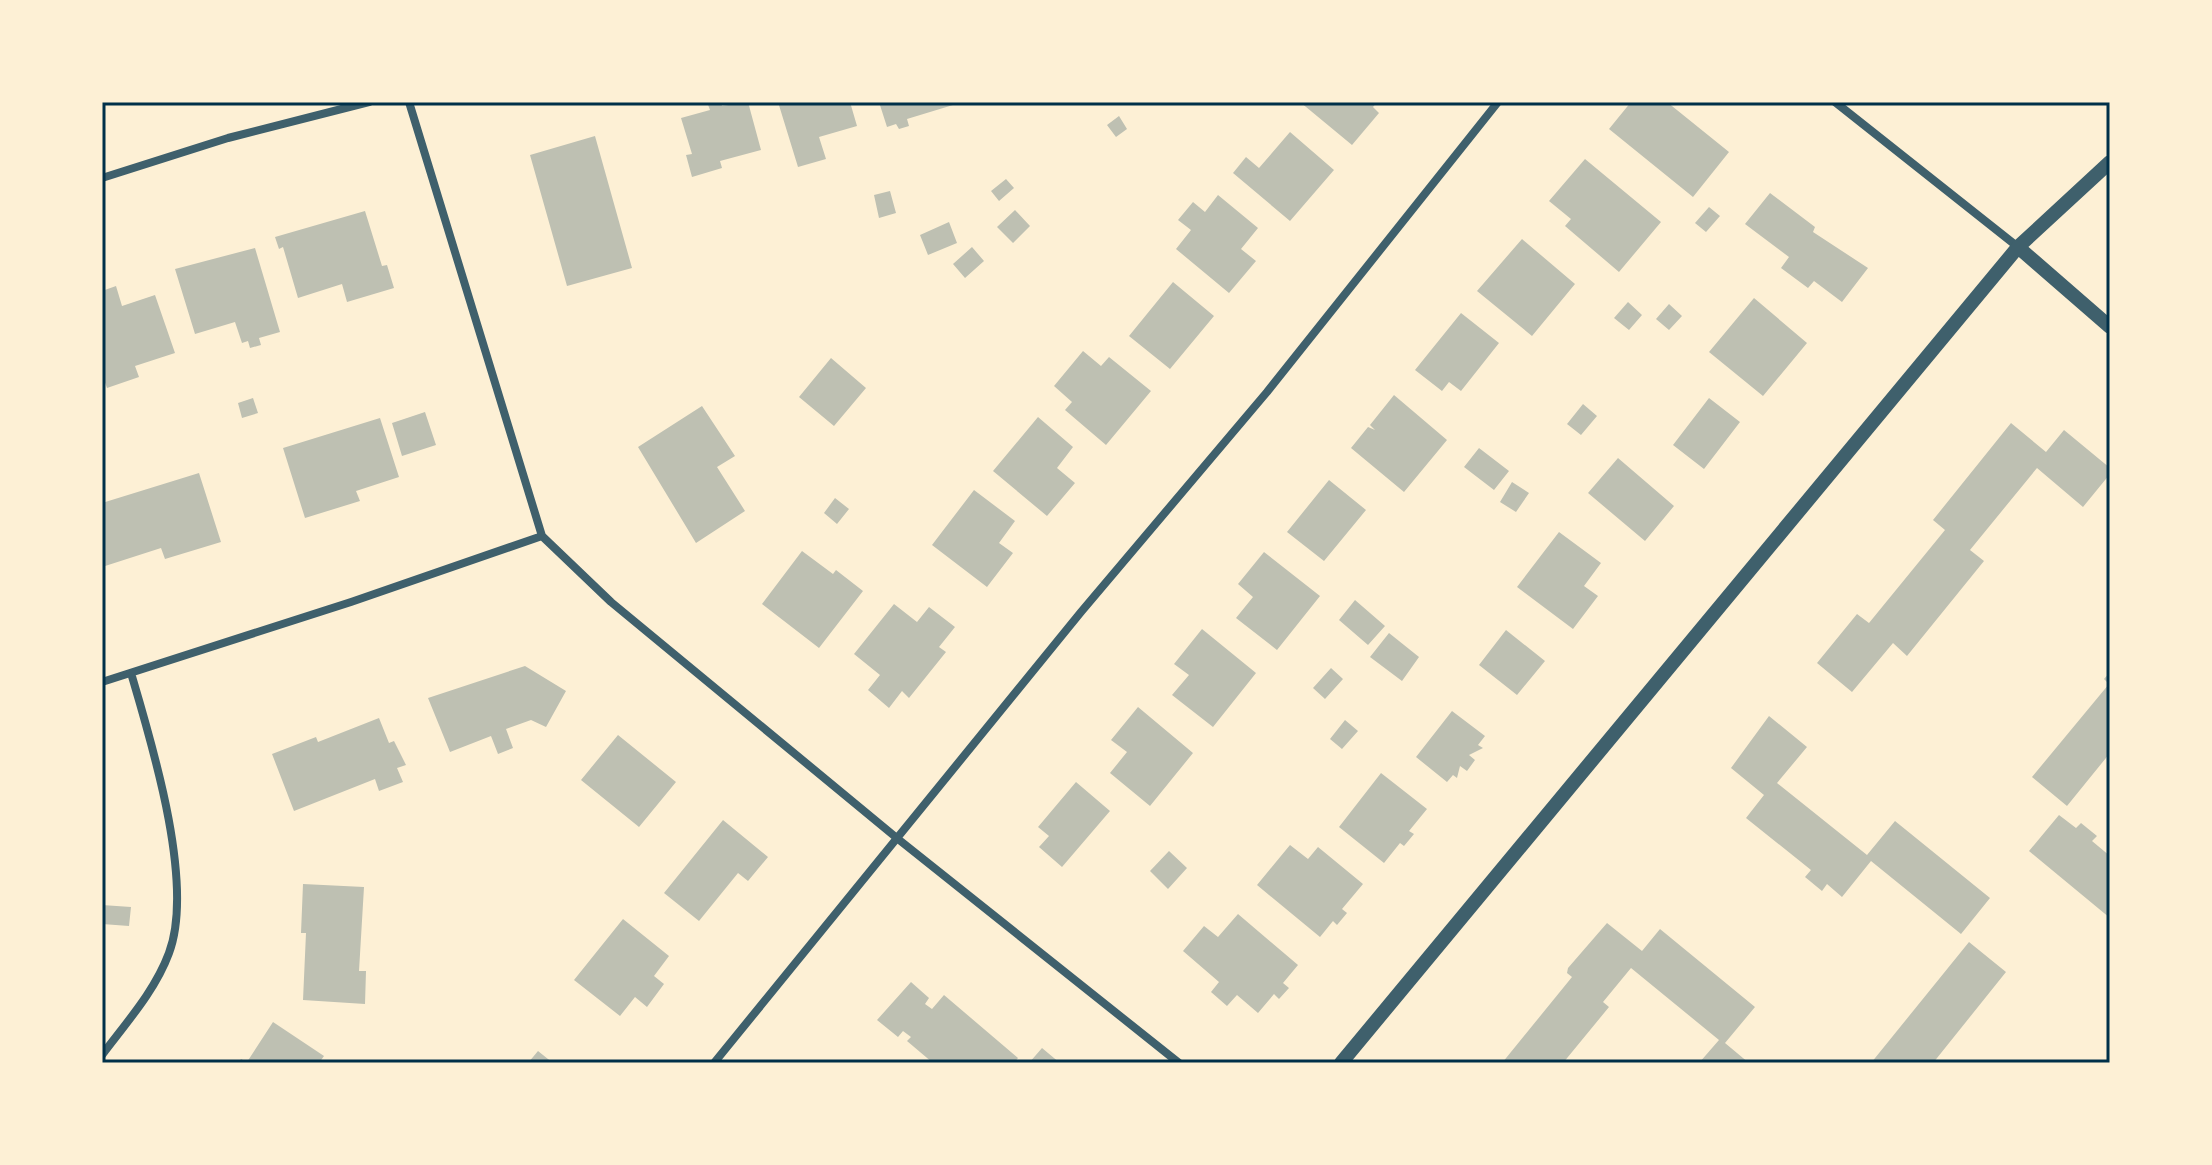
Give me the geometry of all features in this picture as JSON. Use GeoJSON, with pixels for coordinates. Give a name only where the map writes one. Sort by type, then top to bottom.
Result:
{"type":"FeatureCollection","features":[{"type":"Feature","properties":{"kind":"street"},"geometry":{"type":"LineString","coordinates":[[102,178],[228,138],[369,102]]}},
{"type":"Feature","properties":{"kind":"street"},"geometry":{"type":"LineString","coordinates":[[409,102],[542,536],[611,602],[898,839],[1179,1063]]}},
{"type":"Feature","properties":{"kind":"street"},"geometry":{"type":"LineString","coordinates":[[714,1063],[1081,612],[1267,392],[1498,102]]}},
{"type":"Feature","properties":{"kind":"street"},"geometry":{"type":"LineString","coordinates":[[1835,102],[2018,247],[2110,327]]}},
{"type":"Feature","properties":{"kind":"street"},"geometry":{"type":"LineString","coordinates":[[1341,1063],[2018,247],[2110,162]]}},
{"type":"Feature","properties":{"kind":"street"},"geometry":{"type":"LineString","coordinates":[[102,682],[542,536]]}},
{"type":"Feature","properties":{"kind":"street"},"geometry":{"type":"LineString","coordinates":[[102,1055],[148,993],[169,953],[177,917],[178,900],[169,830],[152,745],[131,673]]}},
{"type":"Feature","properties":{"kind":"building"},"geometry":{"type":"Polygon","coordinates":[[[707,102],[721,102],[722,106],[748,102],[761,150],[720,161],[722,168],[692,177],[686,155],[692,154],[681,118],[710,110],[707,102]]]}},
{"type":"Feature","properties":{"kind":"building"},"geometry":{"type":"Polygon","coordinates":[[[778,102],[850,102],[857,126],[819,137],[826,159],[798,167],[778,102]]]}},
{"type":"Feature","properties":{"kind":"building"},"geometry":{"type":"Polygon","coordinates":[[[879,102],[952,102],[953,105],[907,119],[909,126],[899,129],[896,124],[887,127],[879,102]]]}},
{"type":"Feature","properties":{"kind":"building"},"geometry":{"type":"Polygon","coordinates":[[[1300,102],[1377,102],[1373,107],[1379,113],[1352,145],[1300,102]]]}},
{"type":"Feature","properties":{"kind":"building"},"geometry":{"type":"Polygon","coordinates":[[[1631,102],[1667,102],[1729,152],[1693,197],[1609,129],[1631,102]]]}},
{"type":"Feature","properties":{"kind":"building"},"geometry":{"type":"Polygon","coordinates":[[[1119,116],[1127,129],[1116,137],[1107,125],[1119,116]]]}},
{"type":"Feature","properties":{"kind":"building"},"geometry":{"type":"Polygon","coordinates":[[[1290,132],[1334,170],[1290,221],[1233,173],[1246,157],[1259,168],[1290,132]]]}},
{"type":"Feature","properties":{"kind":"building"},"geometry":{"type":"Polygon","coordinates":[[[595,136],[632,268],[567,286],[530,155],[595,136]]]}},
{"type":"Feature","properties":{"kind":"building"},"geometry":{"type":"Polygon","coordinates":[[[1585,159],[1661,222],[1619,272],[1565,226],[1571,219],[1549,201],[1585,159]]]}},
{"type":"Feature","properties":{"kind":"building"},"geometry":{"type":"Polygon","coordinates":[[[1006,179],[1014,188],[999,201],[991,191],[1006,179]]]}},
{"type":"Feature","properties":{"kind":"building"},"geometry":{"type":"Polygon","coordinates":[[[890,191],[896,213],[879,218],[874,195],[890,191]]]}},
{"type":"Feature","properties":{"kind":"building"},"geometry":{"type":"Polygon","coordinates":[[[1770,193],[1815,227],[1813,232],[1868,268],[1842,302],[1814,281],[1808,288],[1781,268],[1789,257],[1745,224],[1770,193]]]}},
{"type":"Feature","properties":{"kind":"building"},"geometry":{"type":"Polygon","coordinates":[[[1218,195],[1258,228],[1241,249],[1256,261],[1229,293],[1176,249],[1191,230],[1178,220],[1193,202],[1205,212],[1218,195]]]}},
{"type":"Feature","properties":{"kind":"building"},"geometry":{"type":"Polygon","coordinates":[[[1709,207],[1720,216],[1706,232],[1695,223],[1709,207]]]}},
{"type":"Feature","properties":{"kind":"building"},"geometry":{"type":"Polygon","coordinates":[[[1015,210],[1030,226],[1013,243],[997,227],[1015,210]]]}},
{"type":"Feature","properties":{"kind":"building"},"geometry":{"type":"Polygon","coordinates":[[[365,211],[382,266],[387,265],[394,288],[347,302],[342,284],[298,298],[283,247],[279,249],[275,237],[365,211]]]}},
{"type":"Feature","properties":{"kind":"building"},"geometry":{"type":"Polygon","coordinates":[[[949,222],[957,243],[928,255],[920,235],[949,222]]]}},
{"type":"Feature","properties":{"kind":"building"},"geometry":{"type":"Polygon","coordinates":[[[1522,239],[1575,284],[1532,336],[1477,291],[1522,239]]]}},
{"type":"Feature","properties":{"kind":"building"},"geometry":{"type":"Polygon","coordinates":[[[972,247],[984,261],[965,278],[953,264],[972,247]]]}},
{"type":"Feature","properties":{"kind":"building"},"geometry":{"type":"Polygon","coordinates":[[[255,248],[280,332],[259,338],[261,345],[250,348],[248,341],[242,343],[235,322],[195,334],[175,269],[255,248]]]}},
{"type":"Feature","properties":{"kind":"building"},"geometry":{"type":"Polygon","coordinates":[[[1173,282],[1214,316],[1170,369],[1129,336],[1173,282]]]}},
{"type":"Feature","properties":{"kind":"building"},"geometry":{"type":"Polygon","coordinates":[[[116,286],[122,306],[155,295],[175,353],[135,366],[139,377],[107,388],[102,374],[102,291],[116,286]]]}},
{"type":"Feature","properties":{"kind":"building"},"geometry":{"type":"Polygon","coordinates":[[[1754,298],[1807,343],[1763,396],[1709,352],[1754,298]]]}},
{"type":"Feature","properties":{"kind":"building"},"geometry":{"type":"Polygon","coordinates":[[[1628,302],[1642,315],[1629,330],[1614,318],[1628,302]]]}},
{"type":"Feature","properties":{"kind":"building"},"geometry":{"type":"Polygon","coordinates":[[[1669,304],[1682,316],[1669,330],[1656,319],[1669,304]]]}},
{"type":"Feature","properties":{"kind":"building"},"geometry":{"type":"Polygon","coordinates":[[[1461,313],[1499,343],[1461,391],[1449,382],[1442,391],[1415,370],[1461,313]]]}},
{"type":"Feature","properties":{"kind":"building"},"geometry":{"type":"Polygon","coordinates":[[[1083,351],[1101,366],[1109,357],[1151,391],[1106,445],[1065,410],[1072,402],[1054,386],[1083,351]]]}},
{"type":"Feature","properties":{"kind":"building"},"geometry":{"type":"Polygon","coordinates":[[[831,358],[866,388],[834,426],[799,397],[831,358]]]}},
{"type":"Feature","properties":{"kind":"building"},"geometry":{"type":"Polygon","coordinates":[[[1394,395],[1447,440],[1404,492],[1351,448],[1368,427],[1375,430],[1370,425],[1394,395]]]}},
{"type":"Feature","properties":{"kind":"building"},"geometry":{"type":"Polygon","coordinates":[[[253,398],[258,413],[242,418],[238,403],[253,398]]]}},
{"type":"Feature","properties":{"kind":"building"},"geometry":{"type":"Polygon","coordinates":[[[1709,398],[1740,422],[1704,469],[1673,445],[1709,398]]]}},
{"type":"Feature","properties":{"kind":"building"},"geometry":{"type":"Polygon","coordinates":[[[1583,404],[1597,416],[1581,435],[1567,424],[1583,404]]]}},
{"type":"Feature","properties":{"kind":"building"},"geometry":{"type":"Polygon","coordinates":[[[702,406],[735,456],[717,467],[745,511],[696,543],[638,447],[702,406]]]}},
{"type":"Feature","properties":{"kind":"building"},"geometry":{"type":"Polygon","coordinates":[[[425,412],[436,445],[402,456],[392,423],[425,412]]]}},
{"type":"Feature","properties":{"kind":"building"},"geometry":{"type":"Polygon","coordinates":[[[1038,417],[1073,447],[1057,468],[1075,483],[1047,516],[993,471],[1038,417]]]}},
{"type":"Feature","properties":{"kind":"building"},"geometry":{"type":"Polygon","coordinates":[[[380,418],[399,477],[356,491],[360,501],[305,518],[283,448],[380,418]]]}},
{"type":"Feature","properties":{"kind":"building"},"geometry":{"type":"Polygon","coordinates":[[[2011,423],[2046,452],[2064,430],[2110,468],[2110,474],[2083,507],[2037,468],[1970,550],[1984,561],[1907,656],[1893,643],[1852,692],[1817,663],[1857,614],[1869,623],[1945,530],[1933,520],[2011,423]]]}},
{"type":"Feature","properties":{"kind":"building"},"geometry":{"type":"Polygon","coordinates":[[[1479,448],[1509,471],[1494,490],[1464,467],[1479,448]]]}},
{"type":"Feature","properties":{"kind":"building"},"geometry":{"type":"Polygon","coordinates":[[[1618,458],[1674,506],[1645,541],[1588,493],[1618,458]]]}},
{"type":"Feature","properties":{"kind":"building"},"geometry":{"type":"Polygon","coordinates":[[[199,473],[221,542],[165,559],[161,548],[102,567],[102,503],[199,473]]]}},
{"type":"Feature","properties":{"kind":"building"},"geometry":{"type":"Polygon","coordinates":[[[1329,480],[1366,510],[1324,561],[1287,532],[1329,480]]]}},
{"type":"Feature","properties":{"kind":"building"},"geometry":{"type":"Polygon","coordinates":[[[1512,482],[1529,493],[1516,512],[1500,502],[1512,482]]]}},
{"type":"Feature","properties":{"kind":"building"},"geometry":{"type":"Polygon","coordinates":[[[974,490],[1015,521],[999,543],[1013,553],[987,587],[932,545],[974,490]]]}},
{"type":"Feature","properties":{"kind":"building"},"geometry":{"type":"Polygon","coordinates":[[[835,498],[849,509],[837,524],[824,513],[835,498]]]}},
{"type":"Feature","properties":{"kind":"building"},"geometry":{"type":"Polygon","coordinates":[[[1559,532],[1601,563],[1584,586],[1598,596],[1573,629],[1517,587],[1559,532]]]}},
{"type":"Feature","properties":{"kind":"building"},"geometry":{"type":"Polygon","coordinates":[[[802,551],[833,574],[836,570],[863,591],[819,648],[762,604],[802,551]]]}},
{"type":"Feature","properties":{"kind":"building"},"geometry":{"type":"Polygon","coordinates":[[[1264,552],[1320,596],[1277,650],[1236,618],[1253,597],[1238,584],[1264,552]]]}},
{"type":"Feature","properties":{"kind":"building"},"geometry":{"type":"Polygon","coordinates":[[[1355,600],[1385,626],[1368,645],[1339,620],[1355,600]]]}},
{"type":"Feature","properties":{"kind":"building"},"geometry":{"type":"Polygon","coordinates":[[[894,604],[917,622],[929,607],[955,627],[939,647],[946,652],[909,698],[902,691],[889,708],[868,690],[880,675],[854,654],[894,604]]]}},
{"type":"Feature","properties":{"kind":"building"},"geometry":{"type":"Polygon","coordinates":[[[1202,629],[1256,673],[1213,727],[1172,695],[1189,675],[1174,664],[1202,629]]]}},
{"type":"Feature","properties":{"kind":"building"},"geometry":{"type":"Polygon","coordinates":[[[1506,630],[1545,661],[1517,695],[1479,665],[1506,630]]]}},
{"type":"Feature","properties":{"kind":"building"},"geometry":{"type":"Polygon","coordinates":[[[1389,633],[1419,657],[1402,681],[1370,657],[1389,633]]]}},
{"type":"Feature","properties":{"kind":"building"},"geometry":{"type":"Polygon","coordinates":[[[525,666],[566,691],[546,727],[531,720],[506,729],[513,748],[498,754],[491,736],[450,752],[428,698],[525,666]]]}},
{"type":"Feature","properties":{"kind":"building"},"geometry":{"type":"Polygon","coordinates":[[[1331,668],[1343,679],[1325,699],[1313,688],[1331,668]]]}},
{"type":"Feature","properties":{"kind":"building"},"geometry":{"type":"Polygon","coordinates":[[[2110,672],[2110,753],[2067,806],[2032,777],[2109,684],[2104,679],[2110,672]]]}},
{"type":"Feature","properties":{"kind":"building"},"geometry":{"type":"Polygon","coordinates":[[[1138,707],[1193,753],[1150,806],[1110,773],[1127,752],[1111,740],[1138,707]]]}},
{"type":"Feature","properties":{"kind":"building"},"geometry":{"type":"Polygon","coordinates":[[[1452,711],[1485,736],[1478,745],[1483,748],[1469,755],[1475,760],[1467,771],[1460,766],[1457,778],[1453,775],[1447,782],[1416,757],[1452,711]]]}},
{"type":"Feature","properties":{"kind":"building"},"geometry":{"type":"Polygon","coordinates":[[[1769,716],[1807,747],[1777,783],[1867,855],[1895,821],[1990,898],[1961,934],[1871,861],[1842,897],[1827,884],[1822,891],[1805,877],[1811,870],[1746,818],[1764,795],[1731,768],[1769,716]]]}},
{"type":"Feature","properties":{"kind":"building"},"geometry":{"type":"Polygon","coordinates":[[[379,718],[389,743],[394,741],[406,765],[397,768],[403,782],[379,791],[375,779],[294,811],[272,754],[316,737],[318,742],[379,718]]]}},
{"type":"Feature","properties":{"kind":"building"},"geometry":{"type":"Polygon","coordinates":[[[1345,720],[1358,731],[1342,749],[1330,739],[1345,720]]]}},
{"type":"Feature","properties":{"kind":"building"},"geometry":{"type":"Polygon","coordinates":[[[618,735],[676,782],[639,827],[581,780],[618,735]]]}},
{"type":"Feature","properties":{"kind":"building"},"geometry":{"type":"Polygon","coordinates":[[[1381,773],[1427,809],[1409,831],[1414,834],[1404,846],[1400,843],[1384,863],[1339,827],[1381,773]]]}},
{"type":"Feature","properties":{"kind":"building"},"geometry":{"type":"Polygon","coordinates":[[[1076,782],[1110,811],[1062,867],[1039,847],[1049,836],[1038,827],[1076,782]]]}},
{"type":"Feature","properties":{"kind":"building"},"geometry":{"type":"Polygon","coordinates":[[[2059,815],[2076,828],[2081,823],[2097,836],[2092,841],[2110,856],[2110,918],[2029,851],[2059,815]]]}},
{"type":"Feature","properties":{"kind":"building"},"geometry":{"type":"Polygon","coordinates":[[[723,820],[768,857],[748,881],[738,873],[699,921],[664,893],[723,820]]]}},
{"type":"Feature","properties":{"kind":"building"},"geometry":{"type":"Polygon","coordinates":[[[1290,845],[1308,859],[1318,847],[1363,884],[1342,909],[1347,913],[1337,925],[1333,921],[1320,937],[1257,885],[1290,845]]]}},
{"type":"Feature","properties":{"kind":"building"},"geometry":{"type":"Polygon","coordinates":[[[1169,851],[1187,868],[1168,889],[1150,871],[1169,851]]]}},
{"type":"Feature","properties":{"kind":"building"},"geometry":{"type":"Polygon","coordinates":[[[303,884],[364,887],[359,971],[366,971],[365,1004],[303,1000],[306,933],[301,933],[303,884]]]}},
{"type":"Feature","properties":{"kind":"building"},"geometry":{"type":"Polygon","coordinates":[[[102,905],[131,907],[129,926],[102,924],[102,905]]]}},
{"type":"Feature","properties":{"kind":"building"},"geometry":{"type":"Polygon","coordinates":[[[1238,914],[1298,965],[1283,983],[1289,988],[1279,999],[1274,994],[1258,1013],[1237,995],[1227,1006],[1211,992],[1219,982],[1183,951],[1204,926],[1218,937],[1238,914]]]}},
{"type":"Feature","properties":{"kind":"building"},"geometry":{"type":"Polygon","coordinates":[[[623,919],[669,956],[654,976],[664,984],[647,1007],[635,997],[620,1016],[574,980],[623,919]]]}},
{"type":"Feature","properties":{"kind":"building"},"geometry":{"type":"Polygon","coordinates":[[[1607,923],[1642,951],[1660,929],[1755,1007],[1725,1043],[1749,1063],[1699,1063],[1719,1040],[1631,968],[1603,1002],[1609,1007],[1563,1063],[1502,1063],[1572,977],[1567,973],[1568,968],[1607,923]]]}},
{"type":"Feature","properties":{"kind":"building"},"geometry":{"type":"Polygon","coordinates":[[[1969,942],[2006,972],[1933,1063],[1871,1063],[1969,942]]]}},
{"type":"Feature","properties":{"kind":"building"},"geometry":{"type":"Polygon","coordinates":[[[911,982],[929,998],[925,1004],[932,1009],[944,995],[1018,1058],[1014,1063],[933,1063],[907,1041],[911,1037],[903,1031],[898,1037],[877,1020],[911,982]]]}},
{"type":"Feature","properties":{"kind":"building"},"geometry":{"type":"Polygon","coordinates":[[[273,1022],[324,1056],[319,1063],[238,1063],[241,1059],[247,1062],[273,1022]]]}},
{"type":"Feature","properties":{"kind":"building"},"geometry":{"type":"Polygon","coordinates":[[[1042,1048],[1060,1063],[1029,1063],[1042,1048]]]}},
{"type":"Feature","properties":{"kind":"building"},"geometry":{"type":"Polygon","coordinates":[[[538,1051],[553,1063],[528,1063],[538,1051]]]}}]}
